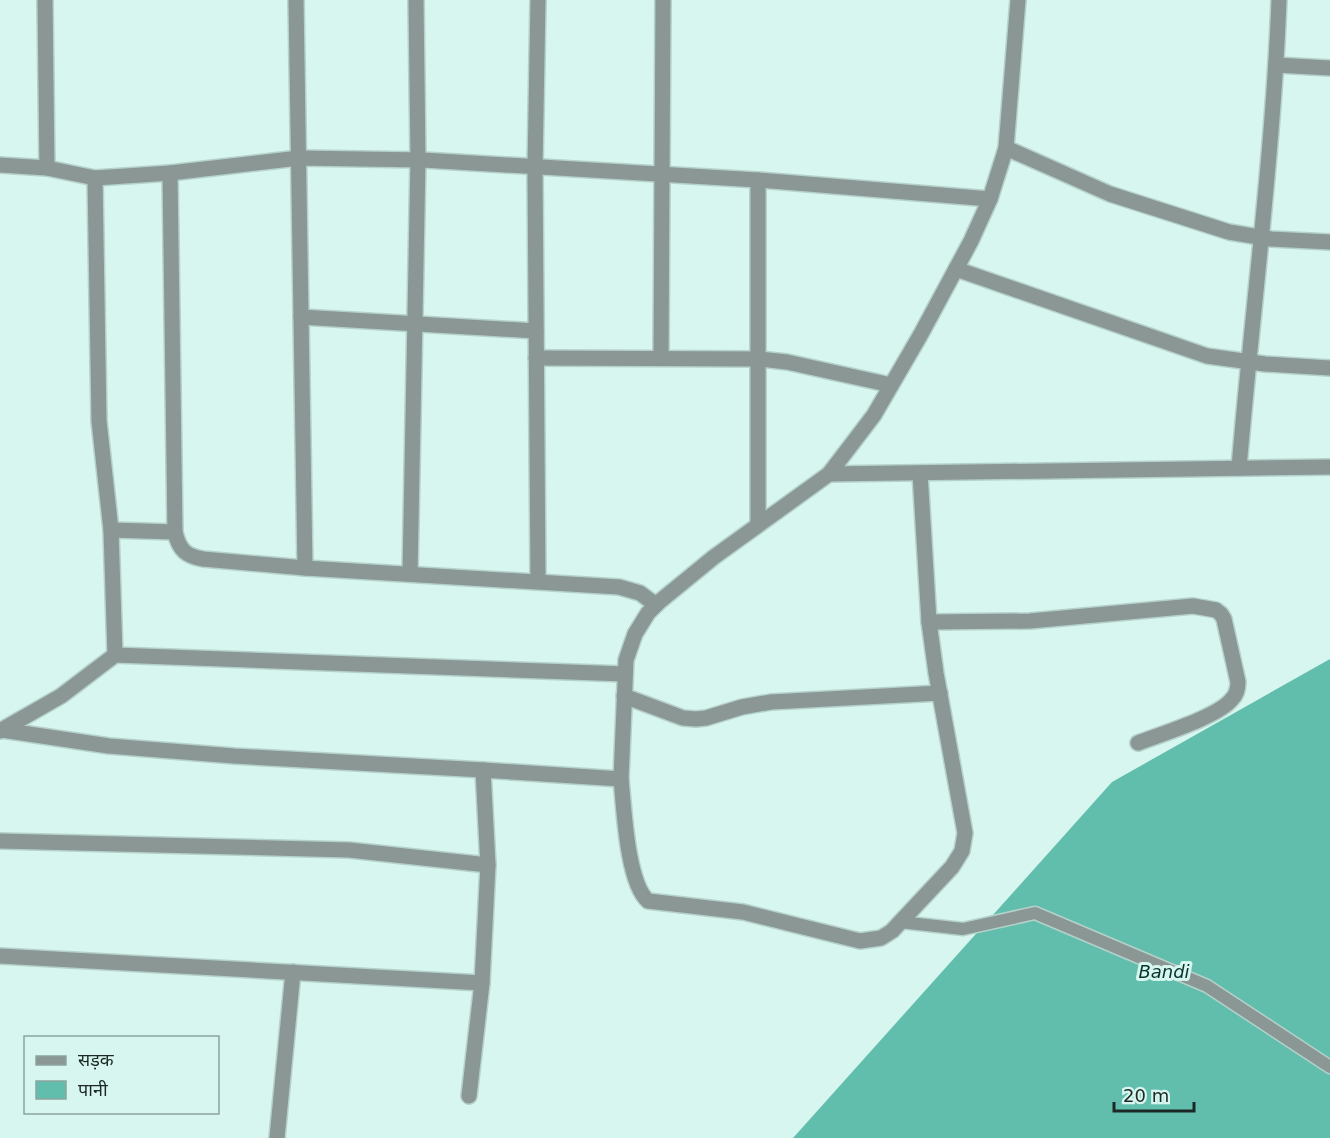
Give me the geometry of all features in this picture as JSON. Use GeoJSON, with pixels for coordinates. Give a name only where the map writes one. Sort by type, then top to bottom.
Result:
{"type":"FeatureCollection","features":[{"type":"Feature","properties":{"kind":"street"},"geometry":{"type":"LineString","coordinates":[[45,0],[47,168]]}},
{"type":"Feature","properties":{"kind":"street"},"geometry":{"type":"LineString","coordinates":[[296,0],[305,568]]}},
{"type":"Feature","properties":{"kind":"street"},"geometry":{"type":"LineString","coordinates":[[410,574],[418,160],[416,0]]}},
{"type":"Feature","properties":{"kind":"street"},"geometry":{"type":"LineString","coordinates":[[538,0],[535,168],[538,581]]}},
{"type":"Feature","properties":{"kind":"street"},"geometry":{"type":"LineString","coordinates":[[662,358],[663,0]]}},
{"type":"Feature","properties":{"kind":"street"},"geometry":{"type":"LineString","coordinates":[[920,473],[929,622],[962,812],[964,842],[962,851],[952,867],[892,931],[881,938],[860,941],[743,912],[648,901],[642,896],[631,864],[621,779],[626,660],[635,634],[648,613],[688,578],[829,474],[874,415],[956,269],[990,199],[1006,148],[1018,0]]}},
{"type":"Feature","properties":{"kind":"street"},"geometry":{"type":"LineString","coordinates":[[1239,468],[1262,237],[1279,0]]}},
{"type":"Feature","properties":{"kind":"street"},"geometry":{"type":"LineString","coordinates":[[1276,65],[1330,68]]}},
{"type":"Feature","properties":{"kind":"street"},"geometry":{"type":"LineString","coordinates":[[1006,148],[1110,194],[1229,232],[1330,242]]}},
{"type":"Feature","properties":{"kind":"street"},"geometry":{"type":"LineString","coordinates":[[0,165],[47,168],[95,178],[170,173],[299,158],[418,160],[758,180],[990,199]]}},
{"type":"Feature","properties":{"kind":"street"},"geometry":{"type":"LineString","coordinates":[[170,173],[175,532],[177,543],[182,551],[192,557],[305,568],[538,581],[633,590],[656,605]]}},
{"type":"Feature","properties":{"kind":"street"},"geometry":{"type":"LineString","coordinates":[[95,178],[99,421],[111,530],[115,655]]}},
{"type":"Feature","properties":{"kind":"street"},"geometry":{"type":"LineString","coordinates":[[758,180],[758,525]]}},
{"type":"Feature","properties":{"kind":"street"},"geometry":{"type":"LineString","coordinates":[[956,269],[1207,356],[1248,363],[1330,368]]}},
{"type":"Feature","properties":{"kind":"street"},"geometry":{"type":"LineString","coordinates":[[301,317],[536,331]]}},
{"type":"Feature","properties":{"kind":"street"},"geometry":{"type":"LineString","coordinates":[[536,358],[759,359],[787,362],[891,385]]}},
{"type":"Feature","properties":{"kind":"street"},"geometry":{"type":"LineString","coordinates":[[829,474],[1330,467]]}},
{"type":"Feature","properties":{"kind":"street"},"geometry":{"type":"LineString","coordinates":[[111,530],[175,532]]}},
{"type":"Feature","properties":{"kind":"street"},"geometry":{"type":"LineString","coordinates":[[929,622],[1030,621],[1193,606],[1216,610],[1224,619],[1238,682],[1238,690],[1234,698],[1213,713],[1138,742]]}},
{"type":"Feature","properties":{"kind":"street"},"geometry":{"type":"LineString","coordinates":[[1,730],[61,696],[115,655],[625,674]]}},
{"type":"Feature","properties":{"kind":"street"},"geometry":{"type":"LineString","coordinates":[[624,696],[683,718],[696,719],[771,702],[940,693]]}},
{"type":"Feature","properties":{"kind":"street"},"geometry":{"type":"LineString","coordinates":[[1,730],[109,746],[234,756],[621,779]]}},
{"type":"Feature","properties":{"kind":"street"},"geometry":{"type":"LineString","coordinates":[[469,1096],[482,982],[488,865],[483,770]]}},
{"type":"Feature","properties":{"kind":"street"},"geometry":{"type":"LineString","coordinates":[[0,841],[350,850],[488,865]]}},
{"type":"Feature","properties":{"kind":"street"},"geometry":{"type":"LineString","coordinates":[[0,956],[482,982]]}},
{"type":"Feature","properties":{"kind":"street"},"geometry":{"type":"LineString","coordinates":[[277,1138],[293,972]]}},
{"type":"Feature","properties":{"kind":"lane"},"geometry":{"type":"LineString","coordinates":[[900,922],[963,929],[1035,913],[1207,986],[1330,1067]]}},
{"type":"Feature","properties":{"kind":"water","name":"Bandi"},"geometry":{"type":"Polygon","coordinates":[[[1330,659],[1330,1138],[793,1138],[1112,782],[1330,659]]]}}]}
